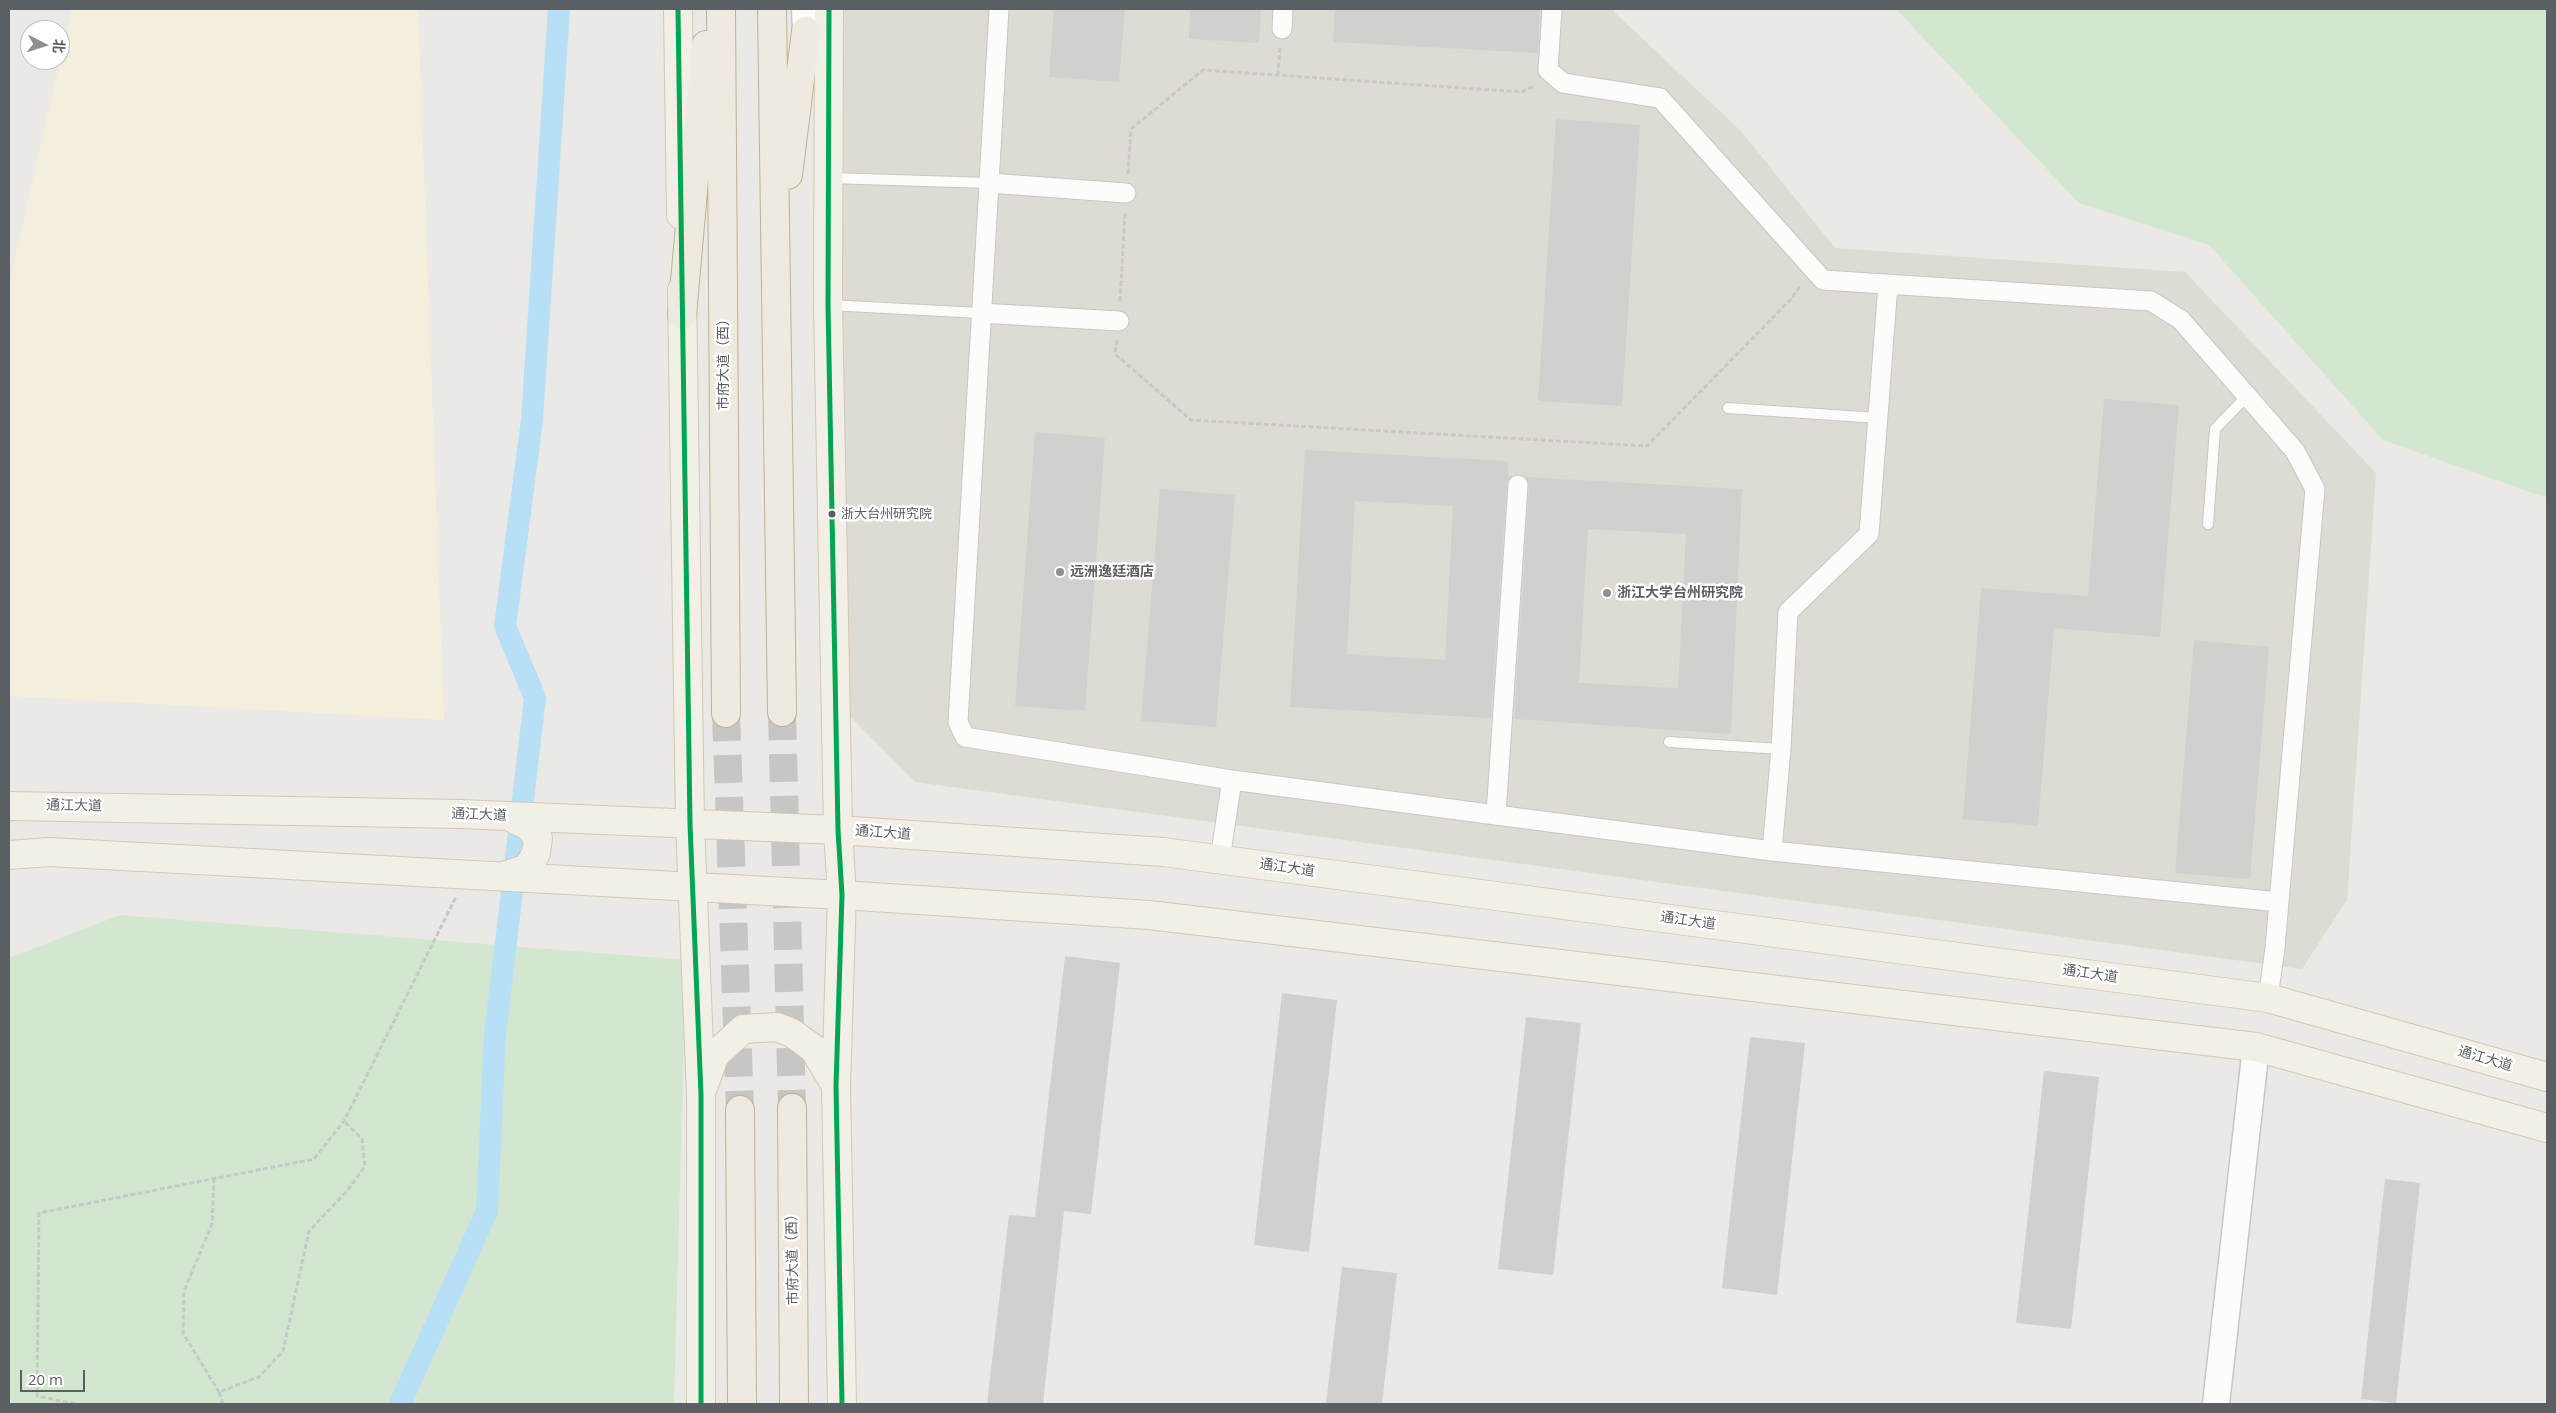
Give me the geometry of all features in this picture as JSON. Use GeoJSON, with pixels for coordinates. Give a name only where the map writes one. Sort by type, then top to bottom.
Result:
{"type":"FeatureCollection","features":[{"type":"Feature","properties":{"kind":"highway"},"geometry":{"type":"LineString","coordinates":[[682,315],[709,9]]}},
{"type":"Feature","properties":{"kind":"highway","name":"市府大道（西）"},"geometry":{"type":"LineString","coordinates":[[721,9],[726,713]]}},
{"type":"Feature","properties":{"kind":"highway"},"geometry":{"type":"LineString","coordinates":[[772,9],[782,712]]}},
{"type":"Feature","properties":{"kind":"highway"},"geometry":{"type":"LineString","coordinates":[[776,284],[805,20]]}},
{"type":"Feature","properties":{"kind":"highway","name":"市府大道（西）"},"geometry":{"type":"LineString","coordinates":[[792,1108],[794,1404]]}},
{"type":"Feature","properties":{"kind":"highway"},"geometry":{"type":"LineString","coordinates":[[740,1110],[742,1404]]}},
{"type":"Feature","properties":{"kind":"main road"},"geometry":{"type":"LineString","coordinates":[[678,9],[690,824],[701,1095],[701,1404]]}},
{"type":"Feature","properties":{"kind":"main road"},"geometry":{"type":"LineString","coordinates":[[829,9],[828,305],[838,830],[842,895],[836,1086],[842,1404]]}},
{"type":"Feature","properties":{"kind":"main road"},"geometry":{"type":"LineString","coordinates":[[805,20],[829,174]]}},
{"type":"Feature","properties":{"kind":"main road","name":"通江大道"},"geometry":{"type":"LineString","coordinates":[[11,805],[461,814],[644,821],[838,830],[1163,852],[2268,998],[2547,1077]]}},
{"type":"Feature","properties":{"kind":"main road"},"geometry":{"type":"LineString","coordinates":[[504,876],[528,868],[536,853],[538,838],[529,826],[508,816]]}},
{"type":"Feature","properties":{"kind":"main road"},"geometry":{"type":"LineString","coordinates":[[9,855],[49,852],[842,895],[1150,915],[2256,1047],[2547,1128]]}},
{"type":"Feature","properties":{"kind":"main road"},"geometry":{"type":"LineString","coordinates":[[701,1095],[714,1055],[743,1029],[777,1027],[792,1033],[814,1048],[836,1086]]}},
{"type":"Feature","properties":{"kind":"street"},"geometry":{"type":"LineString","coordinates":[[999,9],[980,313],[958,722],[965,737],[1232,780],[1772,851],[2279,902]]}},
{"type":"Feature","properties":{"kind":"street"},"geometry":{"type":"LineString","coordinates":[[1282,29],[1283,9]]}},
{"type":"Feature","properties":{"kind":"street"},"geometry":{"type":"LineString","coordinates":[[1552,9],[1548,70],[1563,83],[1660,98],[1823,280],[2151,301],[2181,320],[2295,451],[2315,489],[2279,902],[2268,998]]}},
{"type":"Feature","properties":{"kind":"street"},"geometry":{"type":"LineString","coordinates":[[989,183],[1126,193]]}},
{"type":"Feature","properties":{"kind":"street"},"geometry":{"type":"LineString","coordinates":[[1772,851],[1781,749],[1788,612],[1869,534],[1888,284]]}},
{"type":"Feature","properties":{"kind":"street"},"geometry":{"type":"LineString","coordinates":[[980,313],[1119,321]]}},
{"type":"Feature","properties":{"kind":"street"},"geometry":{"type":"LineString","coordinates":[[1496,816],[1518,485]]}},
{"type":"Feature","properties":{"kind":"street"},"geometry":{"type":"LineString","coordinates":[[1220,859],[1232,780]]}},
{"type":"Feature","properties":{"kind":"street"},"geometry":{"type":"LineString","coordinates":[[2216,1404],[2256,1047]]}},
{"type":"Feature","properties":{"kind":"lane"},"geometry":{"type":"LineString","coordinates":[[829,174],[989,183]]}},
{"type":"Feature","properties":{"kind":"lane"},"geometry":{"type":"LineString","coordinates":[[828,305],[980,313]]}},
{"type":"Feature","properties":{"kind":"lane"},"geometry":{"type":"LineString","coordinates":[[2208,524],[2214,429],[2247,396]]}},
{"type":"Feature","properties":{"kind":"lane"},"geometry":{"type":"LineString","coordinates":[[1728,408],[1878,418]]}},
{"type":"Feature","properties":{"kind":"lane"},"geometry":{"type":"LineString","coordinates":[[1669,742],[1781,749]]}},
{"type":"Feature","properties":{"kind":"path"},"geometry":{"type":"LineString","coordinates":[[1278,75],[1282,29]]}},
{"type":"Feature","properties":{"kind":"path"},"geometry":{"type":"LineString","coordinates":[[1556,78],[1521,92],[1203,70],[1131,129],[1116,354],[1191,420],[1647,446],[1791,299],[1812,268]]}},
{"type":"Feature","properties":{"kind":"path"},"geometry":{"type":"LineString","coordinates":[[75,1404],[37,1396],[39,1213],[314,1159],[344,1121],[467,874]]}},
{"type":"Feature","properties":{"kind":"path"},"geometry":{"type":"LineString","coordinates":[[219,1392],[259,1377],[283,1351],[309,1231],[347,1191],[365,1166],[362,1139],[344,1121]]}},
{"type":"Feature","properties":{"kind":"path"},"geometry":{"type":"LineString","coordinates":[[214,1178],[212,1224],[184,1291],[183,1332],[219,1392],[223,1404]]}},
{"type":"Feature","properties":{"kind":"shaded area"},"geometry":{"type":"Polygon","coordinates":[[[72,9],[418,9],[444,720],[9,696],[9,284],[58,70],[70,70],[69,20],[72,9]]]}},
{"type":"Feature","properties":{"kind":"shaded area","name":"浙江大学台州研究院"},"geometry":{"type":"Polygon","coordinates":[[[840,9],[1614,9],[1614,12],[1741,131],[1835,248],[2185,272],[2376,473],[2347,900],[2302,969],[915,782],[847,713],[840,9]]]}},
{"type":"Feature","properties":{"kind":"green space"},"geometry":{"type":"Polygon","coordinates":[[[1896,9],[2547,9],[2547,495],[2544,497],[2383,440],[2209,245],[2079,203],[1896,9]]]}},
{"type":"Feature","properties":{"kind":"green space"},"geometry":{"type":"Polygon","coordinates":[[[120,915],[686,960],[674,1404],[9,1404],[9,958],[120,915]]]}},
{"type":"Feature","properties":{"kind":"building"},"geometry":{"type":"Polygon","coordinates":[[[1054,9],[1125,9],[1119,82],[1049,77],[1054,9]]]}},
{"type":"Feature","properties":{"kind":"building"},"geometry":{"type":"Polygon","coordinates":[[[1190,9],[1261,9],[1259,43],[1189,39],[1190,9]]]}},
{"type":"Feature","properties":{"kind":"building"},"geometry":{"type":"Polygon","coordinates":[[[1335,9],[1540,9],[1538,53],[1333,42],[1335,9]]]}},
{"type":"Feature","properties":{"kind":"building"},"geometry":{"type":"Polygon","coordinates":[[[1556,119],[1640,125],[1622,406],[1538,401],[1556,119]]]}},
{"type":"Feature","properties":{"kind":"building"},"geometry":{"type":"Polygon","coordinates":[[[2104,399],[2179,405],[2160,637],[2054,628],[2038,826],[1963,819],[1981,588],[2088,596],[2104,399]]]}},
{"type":"Feature","properties":{"kind":"building","name":"远洲逸廷酒店"},"geometry":{"type":"Polygon","coordinates":[[[1035,432],[1105,438],[1085,711],[1015,706],[1035,432]]]}},
{"type":"Feature","properties":{"kind":"building"},"geometry":{"type":"Polygon","coordinates":[[[1305,450],[1508,461],[1508,476],[1511,476],[1507,484],[1491,718],[1290,707],[1305,450]],[[1355,501],[1347,654],[1445,660],[1453,506],[1355,501]]]}},
{"type":"Feature","properties":{"kind":"building"},"geometry":{"type":"Polygon","coordinates":[[[1526,477],[1742,489],[1731,734],[1514,719],[1529,486],[1526,477]],[[1588,529],[1579,683],[1678,688],[1686,534],[1588,529]]]}},
{"type":"Feature","properties":{"kind":"building"},"geometry":{"type":"Polygon","coordinates":[[[1160,489],[1235,495],[1216,727],[1141,721],[1160,489]]]}},
{"type":"Feature","properties":{"kind":"building"},"geometry":{"type":"Polygon","coordinates":[[[2194,640],[2269,647],[2250,879],[2175,873],[2194,640]]]}},
{"type":"Feature","properties":{"kind":"building"},"geometry":{"type":"Polygon","coordinates":[[[1065,956],[1120,963],[1091,1214],[1064,1211],[1043,1404],[987,1404],[1009,1215],[1035,1217],[1065,956]]]}},
{"type":"Feature","properties":{"kind":"building"},"geometry":{"type":"Polygon","coordinates":[[[1282,993],[1337,1000],[1309,1252],[1254,1245],[1282,993]]]}},
{"type":"Feature","properties":{"kind":"building"},"geometry":{"type":"Polygon","coordinates":[[[1526,1017],[1581,1023],[1553,1275],[1498,1269],[1526,1017]]]}},
{"type":"Feature","properties":{"kind":"building"},"geometry":{"type":"Polygon","coordinates":[[[1750,1037],[1805,1043],[1777,1295],[1722,1288],[1750,1037]]]}},
{"type":"Feature","properties":{"kind":"building"},"geometry":{"type":"Polygon","coordinates":[[[2044,1071],[2099,1077],[2071,1329],[2016,1323],[2044,1071]]]}},
{"type":"Feature","properties":{"kind":"building"},"geometry":{"type":"Polygon","coordinates":[[[2385,1179],[2420,1183],[2396,1403],[2361,1399],[2385,1179]]]}},
{"type":"Feature","properties":{"kind":"building"},"geometry":{"type":"Polygon","coordinates":[[[1342,1267],[1397,1273],[1382,1404],[1326,1404],[1342,1267]]]}},
{"type":"Feature","properties":{"kind":"waterway"},"geometry":{"type":"LineString","coordinates":[[400,1404],[487,1211],[495,1035],[535,698],[505,626],[532,420],[559,9]]}},
{"type":"Feature","properties":{"kind":"tunnel"},"geometry":{"type":"LineString","coordinates":[[782,712],[792,1108]]}},
{"type":"Feature","properties":{"kind":"tunnel"},"geometry":{"type":"LineString","coordinates":[[726,713],[740,1110]]}},
{"type":"Feature","properties":{"kind":"transit line"},"geometry":{"type":"LineString","coordinates":[[678,9],[690,824],[701,1095],[701,1404]]}},
{"type":"Feature","properties":{"kind":"transit line"},"geometry":{"type":"LineString","coordinates":[[829,9],[828,305],[838,830],[842,895],[836,1086],[842,1404]]}},
{"type":"Feature","properties":{"kind":"place","name":"浙大台州研究院"},"geometry":{"type":"Point","coordinates":[832,514]}},
{"type":"Feature","properties":{"kind":"place","name":"远洲逸廷酒店"},"geometry":{"type":"Point","coordinates":[1060,572]}},
{"type":"Feature","properties":{"kind":"place","name":"浙江大学台州研究院"},"geometry":{"type":"Point","coordinates":[1607,593]}}]}
